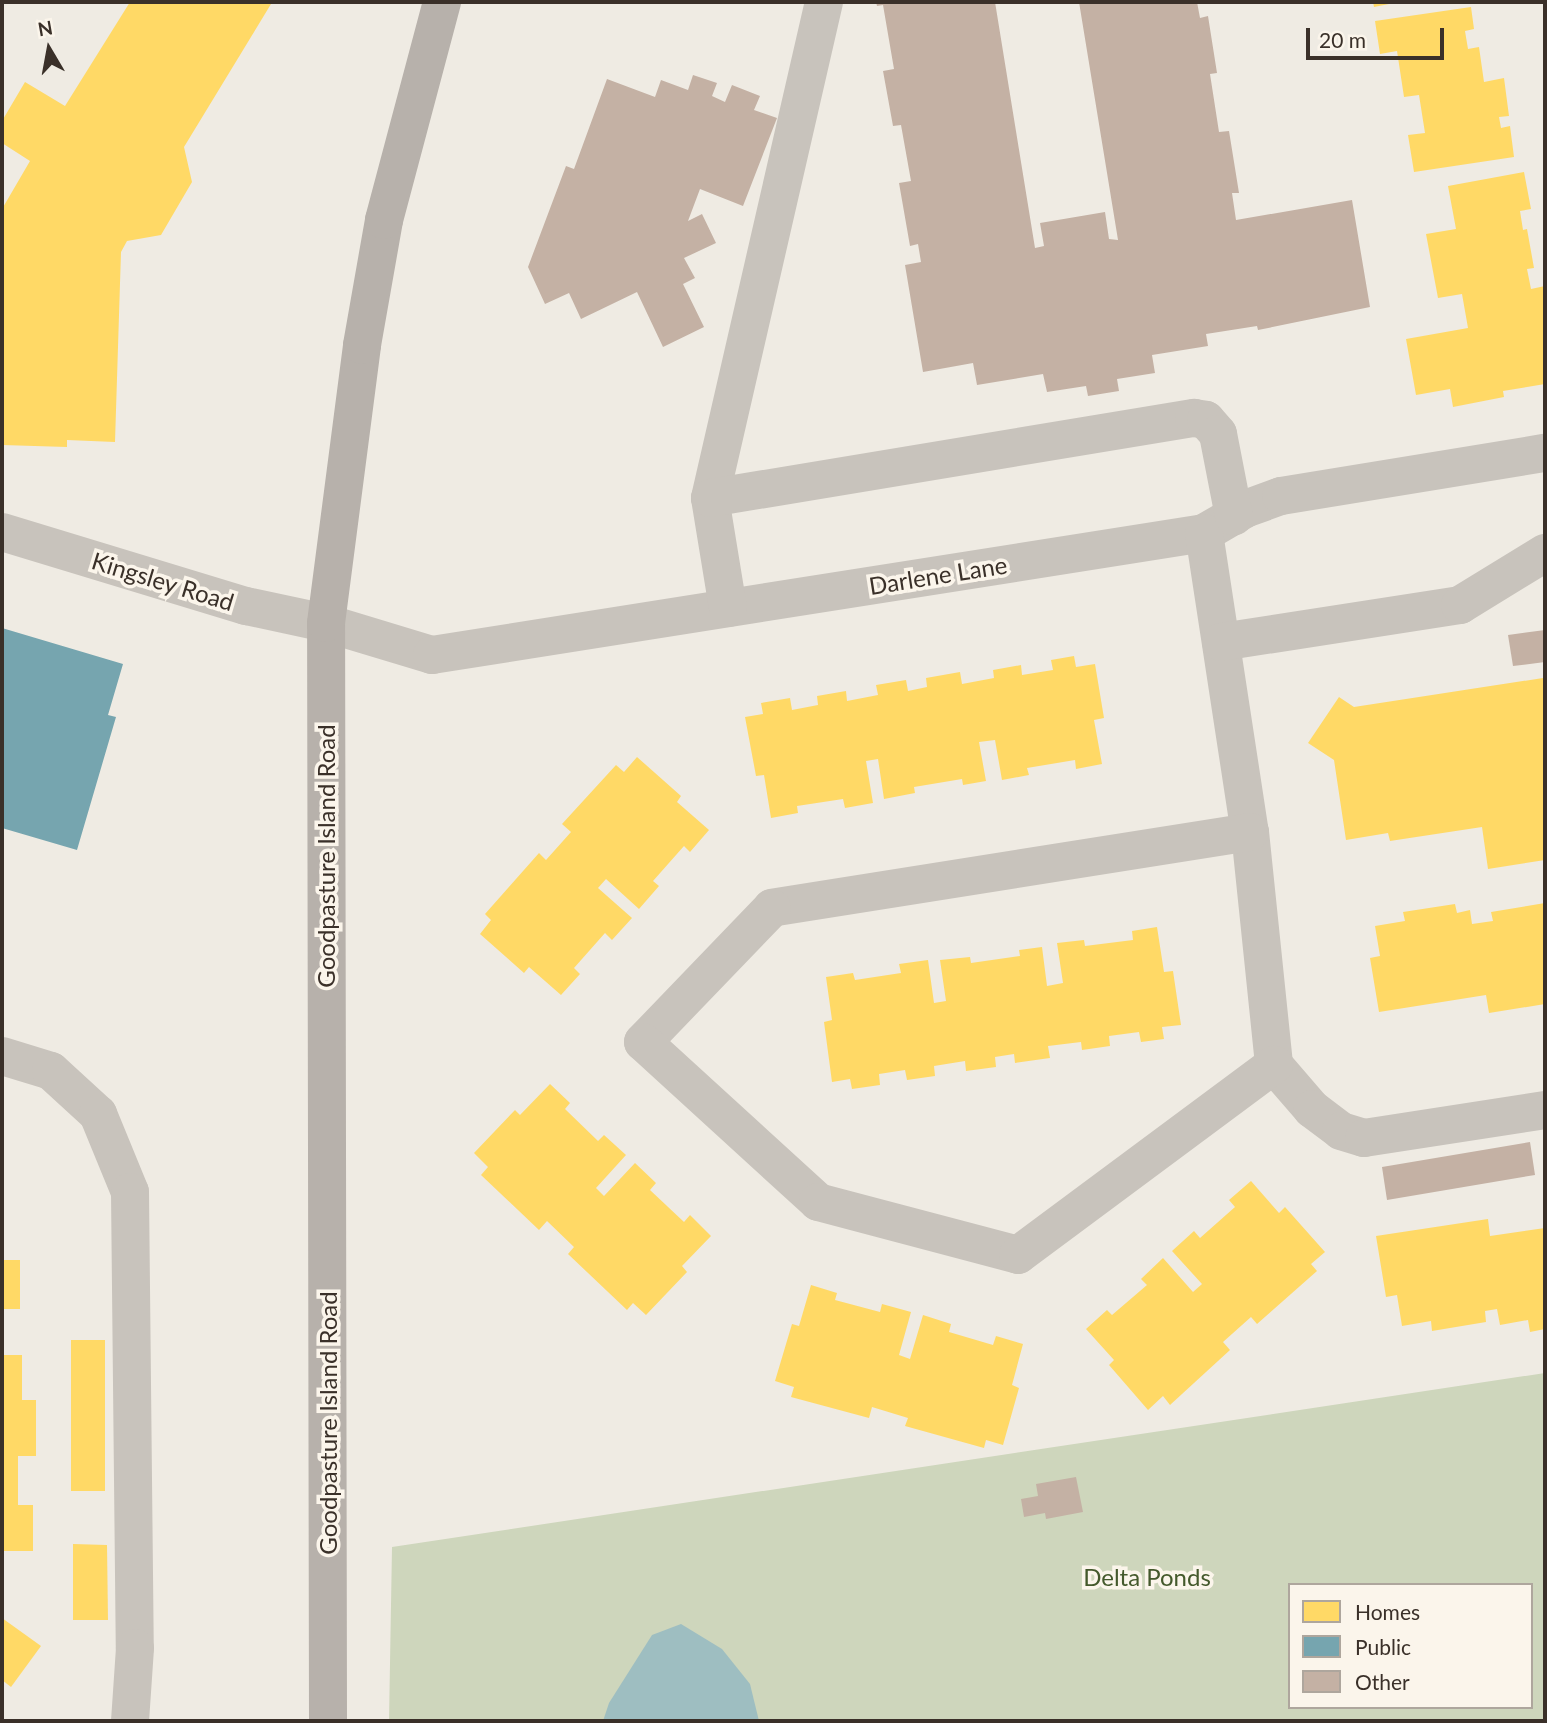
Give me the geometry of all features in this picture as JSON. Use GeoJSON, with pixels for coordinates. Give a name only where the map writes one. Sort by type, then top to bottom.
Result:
{"type":"FeatureCollection","features":[{"type":"Feature","properties":{"kind":"main road","name":"Goodpasture Island Road"},"geometry":{"type":"LineString","coordinates":[[328,1721],[326,623],[362,345],[384,220],[442,2]]}},
{"type":"Feature","properties":{"kind":"street"},"geometry":{"type":"LineString","coordinates":[[728,608],[710,498],[824,2]]}},
{"type":"Feature","properties":{"kind":"street"},"geometry":{"type":"LineString","coordinates":[[710,498],[1195,418],[1206,420],[1218,433],[1221,642],[1250,832],[1274,1065],[1312,1109],[1341,1131],[1364,1138],[1545,1110]]}},
{"type":"Feature","properties":{"kind":"street","name":"Darlene Lane"},"geometry":{"type":"LineString","coordinates":[[326,623],[432,655],[1219,525],[1254,505],[1281,496],[1545,453]]}},
{"type":"Feature","properties":{"kind":"street","name":"Kingsley Road"},"geometry":{"type":"LineString","coordinates":[[2,532],[246,606],[326,623]]}},
{"type":"Feature","properties":{"kind":"street"},"geometry":{"type":"LineString","coordinates":[[1221,642],[1460,605],[1545,553]]}},
{"type":"Feature","properties":{"kind":"street"},"geometry":{"type":"LineString","coordinates":[[1250,832],[772,908],[643,1042],[818,1202],[1018,1255],[1274,1065]]}},
{"type":"Feature","properties":{"kind":"street"},"geometry":{"type":"LineString","coordinates":[[2,1056],[51,1071],[98,1114],[130,1192],[135,1636],[134,1697],[130,1721]]}},
{"type":"Feature","properties":{"kind":"green space","name":"Delta Ponds"},"geometry":{"type":"Polygon","coordinates":[[[1545,1373],[1545,1721],[389,1721],[392,1547],[1545,1373]]]}},
{"type":"Feature","properties":{"kind":"water"},"geometry":{"type":"Polygon","coordinates":[[[681,1624],[722,1649],[750,1684],[759,1721],[603,1721],[609,1703],[652,1635],[681,1624]]]}},
{"type":"Feature","properties":{"kind":"building: Homes"},"geometry":{"type":"Polygon","coordinates":[[[130,2],[271,4],[184,147],[192,182],[161,235],[127,241],[121,252],[115,442],[67,440],[67,447],[2,445],[2,209],[30,161],[2,143],[2,121],[25,82],[65,106],[130,2]]]}},
{"type":"Feature","properties":{"kind":"building: Homes"},"geometry":{"type":"Polygon","coordinates":[[[1373,2],[1394,2],[1394,3],[1374,7],[1373,2]]]}},
{"type":"Feature","properties":{"kind":"building: Homes"},"geometry":{"type":"Polygon","coordinates":[[[1471,7],[1474,29],[1465,31],[1468,49],[1479,47],[1484,82],[1504,78],[1509,116],[1499,117],[1501,128],[1510,126],[1514,157],[1414,172],[1408,135],[1425,133],[1419,95],[1404,97],[1397,51],[1380,54],[1375,21],[1471,7]]]}},
{"type":"Feature","properties":{"kind":"building: Homes"},"geometry":{"type":"Polygon","coordinates":[[[1524,172],[1531,209],[1520,211],[1523,230],[1527,229],[1534,268],[1527,269],[1531,289],[1545,286],[1545,384],[1503,391],[1504,397],[1453,407],[1450,389],[1416,395],[1406,339],[1468,328],[1462,294],[1438,298],[1426,234],[1456,229],[1448,186],[1524,172]]]}},
{"type":"Feature","properties":{"kind":"building: Homes"},"geometry":{"type":"Polygon","coordinates":[[[1074,656],[1076,667],[1095,664],[1104,718],[1094,720],[1102,764],[1076,769],[1075,760],[1027,768],[1029,775],[1002,780],[995,740],[979,742],[986,781],[963,785],[962,779],[914,787],[915,793],[884,799],[878,759],[866,761],[873,803],[845,808],[843,799],[797,806],[798,813],[771,818],[764,775],[756,776],[745,717],[763,714],[761,703],[790,698],[792,710],[818,705],[817,696],[846,691],[847,701],[878,695],[876,685],[906,680],[908,691],[927,687],[926,678],[960,672],[962,684],[994,678],[993,670],[1021,665],[1022,675],[1053,670],[1051,660],[1074,656]]]}},
{"type":"Feature","properties":{"kind":"building: Homes"},"geometry":{"type":"Polygon","coordinates":[[[1543,678],[1545,860],[1488,869],[1482,827],[1390,841],[1388,833],[1346,840],[1334,760],[1308,743],[1339,697],[1354,707],[1543,678]]]}},
{"type":"Feature","properties":{"kind":"building: Homes"},"geometry":{"type":"Polygon","coordinates":[[[637,757],[681,796],[677,802],[709,830],[690,852],[684,846],[653,881],[659,886],[639,909],[606,879],[598,888],[632,918],[612,940],[605,933],[574,968],[580,974],[561,995],[529,967],[524,973],[480,934],[491,920],[485,914],[539,853],[546,860],[571,832],[562,824],[616,765],[624,772],[637,757]]]}},
{"type":"Feature","properties":{"kind":"building: Homes"},"geometry":{"type":"Polygon","coordinates":[[[1545,903],[1545,1004],[1489,1013],[1486,995],[1379,1012],[1370,958],[1380,956],[1375,926],[1405,921],[1403,912],[1455,904],[1457,913],[1470,910],[1472,924],[1493,921],[1491,912],[1545,903]]]}},
{"type":"Feature","properties":{"kind":"building: Homes"},"geometry":{"type":"Polygon","coordinates":[[[1157,927],[1164,972],[1173,971],[1181,1025],[1162,1027],[1164,1039],[1141,1042],[1139,1032],[1109,1036],[1110,1046],[1082,1050],[1081,1042],[1048,1046],[1050,1058],[1015,1063],[1014,1054],[995,1057],[996,1067],[966,1071],[965,1061],[934,1066],[935,1076],[907,1080],[905,1070],[879,1074],[880,1085],[852,1089],[850,1079],[832,1082],[824,1022],[832,1020],[826,977],[853,973],[855,980],[901,973],[899,964],[928,960],[934,1003],[946,1001],[940,960],[970,957],[971,963],[1020,956],[1019,950],[1042,947],[1047,986],[1063,983],[1057,943],[1084,940],[1085,946],[1133,940],[1132,931],[1157,927]]]}},
{"type":"Feature","properties":{"kind":"building: Homes"},"geometry":{"type":"Polygon","coordinates":[[[550,1084],[570,1103],[565,1109],[598,1141],[604,1135],[626,1155],[596,1188],[604,1196],[635,1163],[656,1183],[650,1190],[684,1222],[690,1215],[711,1236],[682,1266],[687,1272],[646,1315],[633,1303],[627,1310],[568,1254],[574,1247],[547,1221],[539,1230],[481,1175],[488,1167],[474,1153],[515,1110],[520,1115],[550,1084]]]}},
{"type":"Feature","properties":{"kind":"building: Homes"},"geometry":{"type":"Polygon","coordinates":[[[1251,1181],[1279,1213],[1285,1207],[1325,1252],[1311,1264],[1317,1271],[1257,1324],[1251,1317],[1223,1342],[1230,1350],[1170,1405],[1163,1396],[1148,1410],[1109,1365],[1114,1360],[1086,1329],[1107,1310],[1112,1315],[1147,1285],[1141,1279],[1163,1258],[1193,1292],[1202,1284],[1172,1251],[1194,1231],[1200,1238],[1235,1207],[1229,1200],[1251,1181]]]}},
{"type":"Feature","properties":{"kind":"building: Homes"},"geometry":{"type":"Polygon","coordinates":[[[1488,1219],[1490,1236],[1545,1228],[1545,1329],[1530,1332],[1528,1320],[1500,1325],[1497,1309],[1485,1311],[1486,1322],[1432,1331],[1431,1321],[1402,1326],[1397,1295],[1386,1297],[1376,1236],[1488,1219]]]}},
{"type":"Feature","properties":{"kind":"building: Homes"},"geometry":{"type":"Polygon","coordinates":[[[2,1260],[20,1260],[20,1309],[2,1309],[2,1260]]]}},
{"type":"Feature","properties":{"kind":"building: Homes"},"geometry":{"type":"Polygon","coordinates":[[[811,1285],[837,1293],[835,1300],[880,1312],[882,1304],[911,1312],[899,1355],[910,1359],[923,1315],[951,1324],[949,1332],[993,1345],[996,1336],[1023,1344],[1012,1385],[1019,1388],[1003,1445],[986,1440],[984,1448],[905,1426],[908,1418],[872,1407],[869,1418],[791,1397],[794,1387],[775,1381],[792,1324],[799,1326],[811,1285]]]}},
{"type":"Feature","properties":{"kind":"building: Homes"},"geometry":{"type":"Polygon","coordinates":[[[71,1340],[105,1340],[105,1491],[71,1491],[71,1340]]]}},
{"type":"Feature","properties":{"kind":"building: Homes"},"geometry":{"type":"Polygon","coordinates":[[[2,1355],[22,1355],[22,1400],[36,1400],[36,1456],[18,1456],[18,1505],[33,1505],[33,1551],[2,1551],[2,1355]]]}},
{"type":"Feature","properties":{"kind":"building: Homes"},"geometry":{"type":"Polygon","coordinates":[[[73,1544],[107,1545],[108,1620],[73,1620],[73,1544]]]}},
{"type":"Feature","properties":{"kind":"building: Homes"},"geometry":{"type":"Polygon","coordinates":[[[2,1618],[41,1646],[11,1687],[2,1680],[2,1618]]]}},
{"type":"Feature","properties":{"kind":"building: Public"},"geometry":{"type":"Polygon","coordinates":[[[2,628],[123,664],[108,715],[116,717],[77,850],[2,828],[2,628]]]}},
{"type":"Feature","properties":{"kind":"building: Other"},"geometry":{"type":"Polygon","coordinates":[[[876,2],[995,2],[1035,248],[1044,246],[1040,223],[1105,212],[1109,239],[1118,240],[1079,2],[1197,2],[1200,18],[1208,16],[1217,73],[1210,74],[1219,132],[1229,131],[1239,193],[1232,193],[1236,220],[1352,200],[1370,307],[1258,330],[1257,326],[1206,334],[1208,346],[1152,355],[1155,373],[1117,379],[1119,391],[1088,396],[1086,386],[1047,392],[1043,374],[977,385],[973,363],[923,372],[905,265],[921,262],[918,244],[910,246],[899,183],[911,181],[901,125],[893,126],[883,71],[894,69],[883,5],[877,6],[876,2]]]}},
{"type":"Feature","properties":{"kind":"building: Other"},"geometry":{"type":"Polygon","coordinates":[[[693,75],[717,83],[712,96],[725,102],[732,85],[760,96],[754,110],[777,118],[743,206],[700,189],[688,221],[702,214],[716,243],[684,258],[695,278],[683,284],[704,327],[663,347],[637,292],[581,319],[569,293],[545,304],[528,267],[566,166],[574,169],[607,79],[655,97],[661,80],[688,90],[693,75]]]}},
{"type":"Feature","properties":{"kind":"building: Other"},"geometry":{"type":"Polygon","coordinates":[[[1545,630],[1545,662],[1513,666],[1508,635],[1545,630]]]}},
{"type":"Feature","properties":{"kind":"building: Other"},"geometry":{"type":"Polygon","coordinates":[[[1530,1142],[1535,1175],[1387,1200],[1382,1167],[1530,1142]]]}},
{"type":"Feature","properties":{"kind":"building: Other"},"geometry":{"type":"Polygon","coordinates":[[[1076,1477],[1083,1512],[1046,1519],[1045,1513],[1024,1517],[1021,1499],[1038,1496],[1036,1484],[1076,1477]]]}}]}
